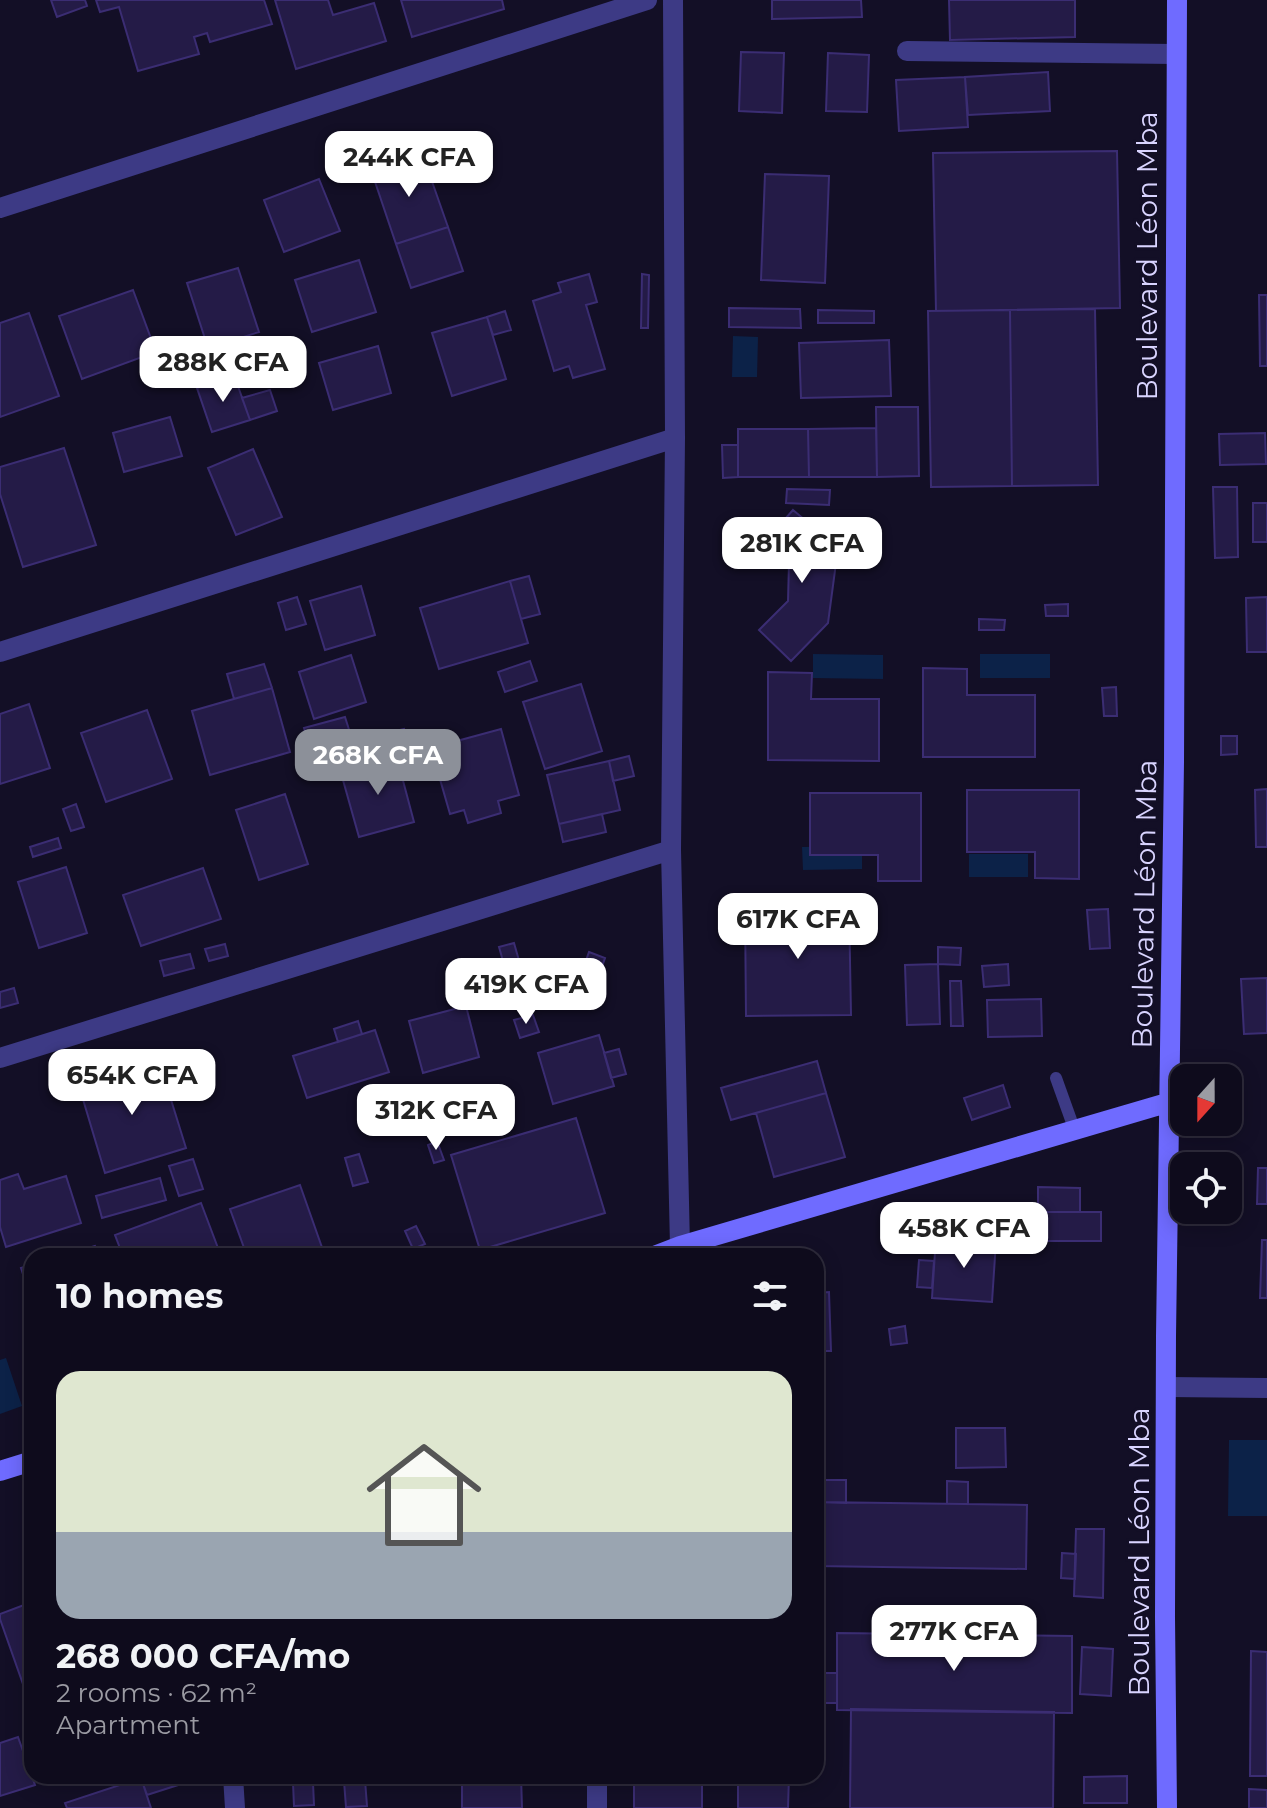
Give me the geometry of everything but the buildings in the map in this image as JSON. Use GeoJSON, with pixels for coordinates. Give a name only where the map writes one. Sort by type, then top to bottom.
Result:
{"type":"FeatureCollection","features":[{"type":"Feature","properties":{"kind":"street"},"geometry":{"type":"LineString","coordinates":[[0,208],[647,0]]}},
{"type":"Feature","properties":{"kind":"street"},"geometry":{"type":"LineString","coordinates":[[673,0],[675,438],[671,850],[680,1246]]}},
{"type":"Feature","properties":{"kind":"street","name":"Boulevard Léon Mba"},"geometry":{"type":"LineString","coordinates":[[1170,1064],[1177,0]]}},
{"type":"Feature","properties":{"kind":"street"},"geometry":{"type":"LineString","coordinates":[[907,51],[1175,54]]}},
{"type":"Feature","properties":{"kind":"street"},"geometry":{"type":"LineString","coordinates":[[0,652],[675,438]]}},
{"type":"Feature","properties":{"kind":"street"},"geometry":{"type":"LineString","coordinates":[[0,1058],[671,850]]}},
{"type":"Feature","properties":{"kind":"street"},"geometry":{"type":"LineString","coordinates":[[675,1248],[1170,1102]]}},
{"type":"Feature","properties":{"kind":"street","name":"Boulevard Léon Mba"},"geometry":{"type":"LineString","coordinates":[[1167,1808],[1165,1617],[1170,1102]]}},
{"type":"Feature","properties":{"kind":"street"},"geometry":{"type":"LineString","coordinates":[[1167,1387],[1267,1388]]}},
{"type":"Feature","properties":{"kind":"street"},"geometry":{"type":"LineString","coordinates":[[0,1471],[24,1464]]}},
{"type":"Feature","properties":{"kind":"street"},"geometry":{"type":"LineString","coordinates":[[234,1784],[235,1808]]}},
{"type":"Feature","properties":{"kind":"street"},"geometry":{"type":"LineString","coordinates":[[597,1784],[597,1808]]}},
{"type":"Feature","properties":{"kind":"lane"},"geometry":{"type":"LineString","coordinates":[[1056,1078],[1075,1131]]}},
{"type":"Feature","properties":{"kind":"water"},"geometry":{"type":"Polygon","coordinates":[[[733,336],[758,337],[757,377],[732,377],[733,336]]]}},
{"type":"Feature","properties":{"kind":"water"},"geometry":{"type":"Polygon","coordinates":[[[813,654],[883,655],[883,679],[813,678],[813,654]]]}},
{"type":"Feature","properties":{"kind":"water"},"geometry":{"type":"Polygon","coordinates":[[[980,654],[1050,654],[1050,678],[980,678],[980,654]]]}},
{"type":"Feature","properties":{"kind":"water"},"geometry":{"type":"Polygon","coordinates":[[[862,846],[862,869],[803,870],[802,847],[862,846]]]}},
{"type":"Feature","properties":{"kind":"water"},"geometry":{"type":"Polygon","coordinates":[[[969,854],[1028,854],[1028,877],[969,877],[969,854]]]}},
{"type":"Feature","properties":{"kind":"water"},"geometry":{"type":"Polygon","coordinates":[[[6,1358],[22,1406],[0,1414],[0,1360],[6,1358]]]}},
{"type":"Feature","properties":{"kind":"water"},"geometry":{"type":"Polygon","coordinates":[[[1229,1440],[1267,1440],[1267,1516],[1228,1516],[1229,1440]]]}}]}
